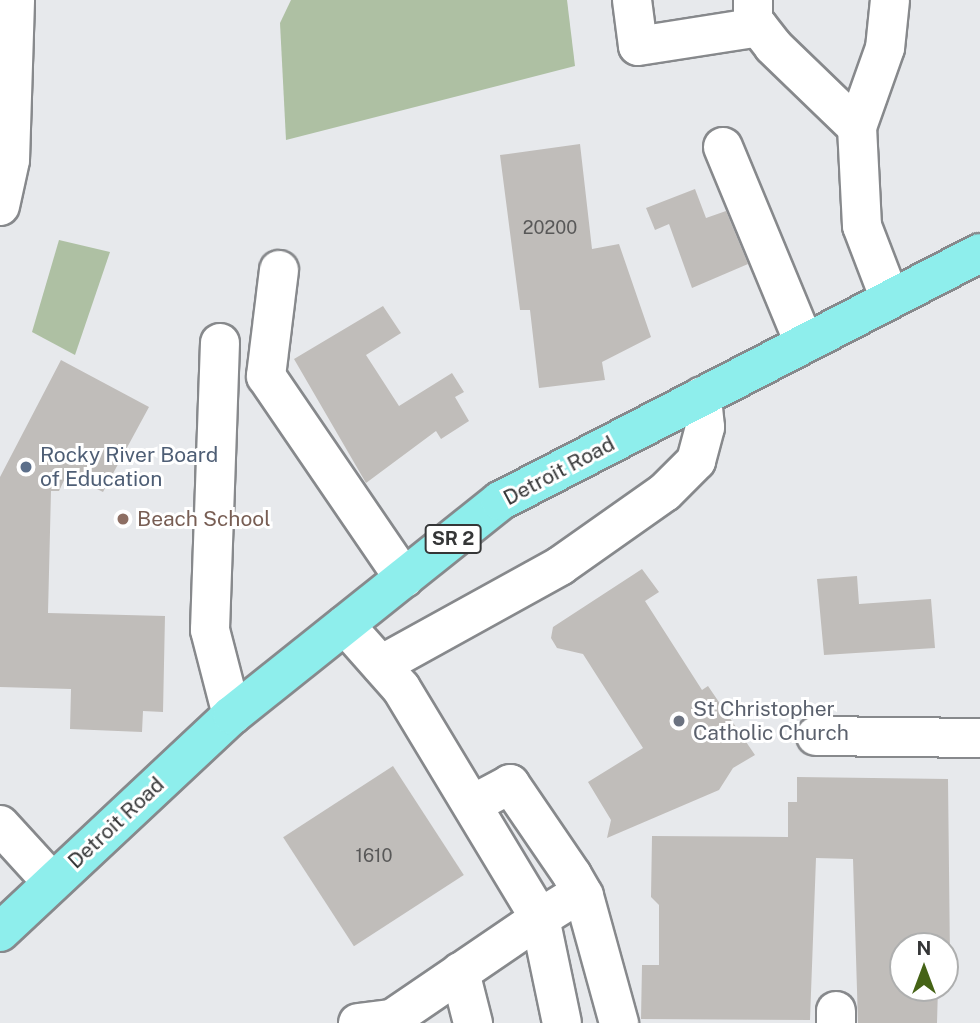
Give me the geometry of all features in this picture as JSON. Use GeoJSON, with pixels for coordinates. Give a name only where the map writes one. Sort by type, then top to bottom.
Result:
{"type":"FeatureCollection","features":[{"type":"Feature","properties":{"kind":"main road","name":"Detroit Road"},"geometry":{"type":"LineString","coordinates":[[0,932],[232,715],[500,501],[980,253]]}},
{"type":"Feature","properties":{"kind":"street"},"geometry":{"type":"LineString","coordinates":[[0,206],[10,160],[15,0]]}},
{"type":"Feature","properties":{"kind":"street"},"geometry":{"type":"LineString","coordinates":[[632,0],[638,46],[756,13],[857,127]]}},
{"type":"Feature","properties":{"kind":"street"},"geometry":{"type":"LineString","coordinates":[[890,0],[885,48],[857,127],[862,226],[890,299]]}},
{"type":"Feature","properties":{"kind":"street"},"geometry":{"type":"LineString","coordinates":[[723,147],[804,343]]}},
{"type":"Feature","properties":{"kind":"street"},"geometry":{"type":"LineString","coordinates":[[279,270],[267,376],[404,578]]}},
{"type":"Feature","properties":{"kind":"street"},"geometry":{"type":"LineString","coordinates":[[220,343],[210,630],[232,715]]}},
{"type":"Feature","properties":{"kind":"street"},"geometry":{"type":"LineString","coordinates":[[381,665],[560,566],[665,492],[696,461],[705,427],[702,396]]}},
{"type":"Feature","properties":{"kind":"street"},"geometry":{"type":"LineString","coordinates":[[345,625],[381,665],[475,803],[540,918],[562,1023]]}},
{"type":"Feature","properties":{"kind":"street"},"geometry":{"type":"LineString","coordinates":[[816,736],[980,738]]}},
{"type":"Feature","properties":{"kind":"street"},"geometry":{"type":"LineString","coordinates":[[475,803],[510,784],[582,892],[619,1023]]}},
{"type":"Feature","properties":{"kind":"street"},"geometry":{"type":"LineString","coordinates":[[0,825],[52,882]]}},
{"type":"Feature","properties":{"kind":"street"},"geometry":{"type":"LineString","coordinates":[[381,1022],[582,892]]}},
{"type":"Feature","properties":{"kind":"street"},"geometry":{"type":"LineString","coordinates":[[460,972],[473,1023]]}},
{"type":"Feature","properties":{"kind":"green space"},"geometry":{"type":"Polygon","coordinates":[[[291,0],[567,0],[575,66],[286,140],[280,23],[291,0]]]}},
{"type":"Feature","properties":{"kind":"green space"},"geometry":{"type":"Polygon","coordinates":[[[59,240],[110,252],[75,355],[32,332],[59,240]]]}},
{"type":"Feature","properties":{"kind":"building"},"geometry":{"type":"Polygon","coordinates":[[[580,144],[592,249],[619,244],[651,337],[602,362],[605,380],[539,388],[530,310],[520,310],[500,155],[580,144]]]}},
{"type":"Feature","properties":{"kind":"building"},"geometry":{"type":"Polygon","coordinates":[[[695,189],[706,218],[726,211],[748,264],[692,288],[669,224],[655,230],[646,208],[695,189]]]}},
{"type":"Feature","properties":{"kind":"building"},"geometry":{"type":"Polygon","coordinates":[[[383,306],[401,333],[366,355],[399,406],[452,373],[464,392],[455,397],[469,421],[441,439],[436,431],[366,483],[294,359],[383,306]]]}},
{"type":"Feature","properties":{"kind":"building","name":"Beach School"},"geometry":{"type":"Polygon","coordinates":[[[61,360],[149,407],[103,492],[67,474],[59,491],[51,491],[48,613],[165,616],[163,712],[143,711],[142,732],[70,729],[71,689],[0,687],[0,477],[61,360]]]}},
{"type":"Feature","properties":{"kind":"building","name":"St Christopher Catholic Church"},"geometry":{"type":"Polygon","coordinates":[[[642,569],[659,592],[645,601],[702,690],[708,686],[755,755],[733,768],[719,790],[607,838],[611,820],[588,782],[643,748],[583,654],[557,648],[551,638],[553,627],[642,569]]]}},
{"type":"Feature","properties":{"kind":"building"},"geometry":{"type":"Polygon","coordinates":[[[857,576],[859,604],[931,599],[935,648],[824,655],[817,579],[857,576]]]}},
{"type":"Feature","properties":{"kind":"building"},"geometry":{"type":"Polygon","coordinates":[[[393,766],[464,875],[354,946],[283,837],[393,766]]]}},
{"type":"Feature","properties":{"kind":"building"},"geometry":{"type":"Polygon","coordinates":[[[797,777],[948,779],[950,932],[889,932],[889,1002],[938,1002],[937,1023],[858,1023],[853,859],[816,858],[810,1020],[641,1019],[642,965],[659,965],[659,905],[651,897],[652,836],[788,837],[788,802],[797,802],[797,777]]]}},
{"type":"Feature","properties":{"kind":"place","name":"Rocky River Board of Education"},"geometry":{"type":"Point","coordinates":[26,467]}},
{"type":"Feature","properties":{"kind":"place","name":"Beach School"},"geometry":{"type":"Point","coordinates":[123,519]}},
{"type":"Feature","properties":{"kind":"place","name":"St Christopher Catholic Church"},"geometry":{"type":"Point","coordinates":[679,721]}}]}
